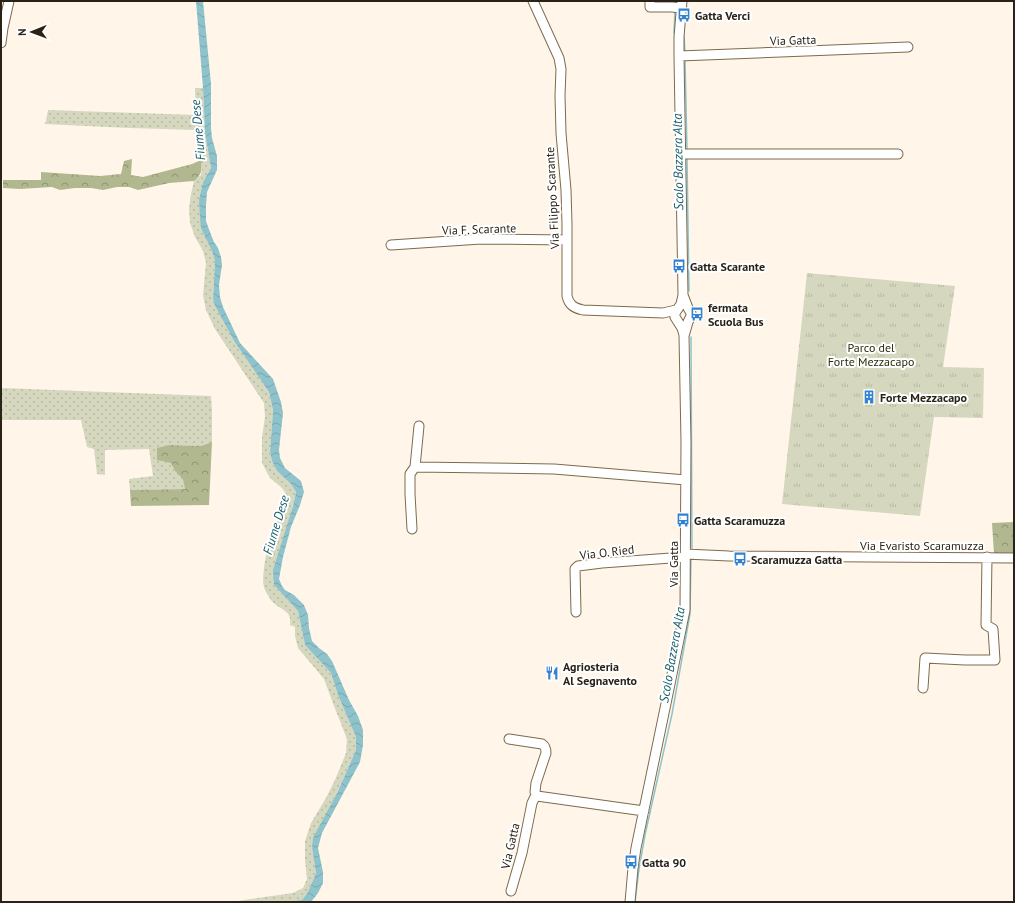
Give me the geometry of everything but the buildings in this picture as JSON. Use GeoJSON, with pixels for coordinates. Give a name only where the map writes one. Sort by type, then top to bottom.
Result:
{"type":"FeatureCollection","features":[{"type":"Feature","properties":{"kind":"street"},"geometry":{"type":"LineString","coordinates":[[1,43],[9,1]]}},
{"type":"Feature","properties":{"kind":"street","name":"Via Filippo Scarante"},"geometry":{"type":"LineString","coordinates":[[533,1],[560,63],[561,133],[566,190],[567,296],[569,302],[573,306],[583,310],[663,313],[677,315]]}},
{"type":"Feature","properties":{"kind":"street","name":"Via Gatta"},"geometry":{"type":"LineString","coordinates":[[630,902],[633,868],[685,604],[686,434],[684,336],[677,315],[683,295],[684,154],[682,5],[650,8],[650,1]]}},
{"type":"Feature","properties":{"kind":"street","name":"Via Gatta"},"geometry":{"type":"LineString","coordinates":[[682,56],[908,47]]}},
{"type":"Feature","properties":{"kind":"street"},"geometry":{"type":"LineString","coordinates":[[684,154],[898,154]]}},
{"type":"Feature","properties":{"kind":"street","name":"Via F. Scarante"},"geometry":{"type":"LineString","coordinates":[[391,245],[481,239],[567,240]]}},
{"type":"Feature","properties":{"kind":"street","name":"Via Gatta"},"geometry":{"type":"LineString","coordinates":[[683,295],[691,313],[684,336]]}},
{"type":"Feature","properties":{"kind":"street"},"geometry":{"type":"LineString","coordinates":[[688,308],[685,306],[677,315],[684,323],[688,322]]}},
{"type":"Feature","properties":{"kind":"street"},"geometry":{"type":"LineString","coordinates":[[412,529],[410,474],[415,466],[415,452],[419,426]]}},
{"type":"Feature","properties":{"kind":"street"},"geometry":{"type":"LineString","coordinates":[[415,466],[565,470],[686,480]]}},
{"type":"Feature","properties":{"kind":"street","name":"Via Evaristo Scaramuzza"},"geometry":{"type":"LineString","coordinates":[[685,556],[696,554],[729,556],[1014,558]]}},
{"type":"Feature","properties":{"kind":"street","name":"Via O. Ried"},"geometry":{"type":"LineString","coordinates":[[576,612],[575,569],[578,566],[685,556]]}},
{"type":"Feature","properties":{"kind":"street"},"geometry":{"type":"LineString","coordinates":[[923,688],[925,658],[995,660],[993,629],[986,625],[987,557]]}},
{"type":"Feature","properties":{"kind":"street","name":"Via Gatta"},"geometry":{"type":"LineString","coordinates":[[509,739],[542,744],[546,749],[536,783],[535,792],[537,796],[534,798],[532,803],[522,852],[511,891]]}},
{"type":"Feature","properties":{"kind":"street"},"geometry":{"type":"LineString","coordinates":[[537,796],[644,811]]}},
{"type":"Feature","properties":{"kind":"green space"},"geometry":{"type":"Polygon","coordinates":[[[195,88],[203,88],[205,133],[211,168],[203,182],[199,199],[215,261],[213,299],[215,306],[234,341],[269,392],[273,410],[270,452],[272,461],[277,471],[291,484],[296,492],[274,585],[298,611],[305,645],[331,673],[338,695],[356,737],[356,750],[312,848],[316,873],[308,892],[302,900],[284,902],[233,902],[293,893],[303,888],[307,879],[305,841],[311,823],[335,780],[346,753],[347,739],[324,679],[298,648],[295,636],[295,627],[290,625],[289,614],[273,602],[267,594],[264,586],[263,574],[267,549],[287,498],[282,488],[270,478],[262,463],[262,437],[265,417],[264,403],[215,329],[206,310],[203,295],[206,263],[203,251],[195,237],[190,223],[189,209],[194,181],[201,175],[202,169],[197,130],[44,124],[48,110],[196,115],[195,88]]]}},
{"type":"Feature","properties":{"kind":"green space"},"geometry":{"type":"Polygon","coordinates":[[[132,159],[131,175],[143,177],[192,164],[201,160],[201,170],[199,176],[194,181],[169,183],[138,190],[129,187],[117,187],[103,190],[75,188],[60,190],[52,187],[20,189],[3,188],[3,180],[41,180],[41,172],[100,176],[121,174],[124,161],[132,159]]]}},
{"type":"Feature","properties":{"kind":"green space","name":"Parco del Forte Mezzacapo"},"geometry":{"type":"Polygon","coordinates":[[[807,273],[955,286],[943,367],[984,368],[983,418],[934,417],[920,516],[782,504],[807,273]]]}},
{"type":"Feature","properties":{"kind":"green space"},"geometry":{"type":"Polygon","coordinates":[[[2,388],[211,396],[212,442],[201,446],[170,445],[171,463],[175,471],[184,479],[185,489],[130,490],[129,479],[153,476],[149,449],[105,450],[105,475],[97,474],[94,449],[87,447],[81,420],[2,420],[2,388]]]}},
{"type":"Feature","properties":{"kind":"green space"},"geometry":{"type":"Polygon","coordinates":[[[212,442],[209,505],[131,506],[130,490],[185,489],[183,479],[175,471],[171,463],[157,460],[157,448],[170,445],[201,446],[212,442]]]}},
{"type":"Feature","properties":{"kind":"green space"},"geometry":{"type":"Polygon","coordinates":[[[1014,522],[1014,554],[994,554],[992,523],[1014,522]]]}},
{"type":"Feature","properties":{"kind":"water"},"geometry":{"type":"Polygon","coordinates":[[[196,1],[203,1],[211,84],[211,128],[217,156],[217,170],[207,192],[206,221],[221,257],[222,265],[219,285],[220,297],[223,307],[240,343],[273,379],[283,413],[279,450],[280,458],[285,468],[301,481],[304,492],[291,527],[279,579],[285,590],[294,595],[304,605],[308,615],[312,641],[327,654],[332,661],[363,730],[363,745],[360,762],[322,833],[318,848],[323,872],[323,883],[311,902],[284,902],[302,900],[308,892],[316,873],[312,848],[313,838],[337,793],[356,750],[356,737],[338,695],[331,673],[305,645],[298,611],[274,585],[273,570],[296,492],[291,484],[277,471],[272,461],[270,452],[273,410],[269,392],[234,341],[215,306],[213,299],[215,261],[201,228],[200,218],[199,199],[203,182],[211,168],[205,133],[196,1]]]}},
{"type":"Feature","properties":{"kind":"waterway","name":"Scolo Bazzera Alta"},"geometry":{"type":"LineString","coordinates":[[675,11],[674,33],[676,34]]}},
{"type":"Feature","properties":{"kind":"waterway","name":"Scolo Bazzera Alta"},"geometry":{"type":"LineString","coordinates":[[683,36],[685,53]]}},
{"type":"Feature","properties":{"kind":"waterway","name":"Scolo Bazzera Alta"},"geometry":{"type":"LineString","coordinates":[[685,59],[687,151]]}},
{"type":"Feature","properties":{"kind":"waterway","name":"Scolo Bazzera Alta"},"geometry":{"type":"LineString","coordinates":[[687,157],[689,291]]}},
{"type":"Feature","properties":{"kind":"waterway","name":"Scolo Bazzera Alta"},"geometry":{"type":"LineString","coordinates":[[691,337],[692,552]]}},
{"type":"Feature","properties":{"kind":"waterway","name":"Scolo Bazzera Alta"},"geometry":{"type":"LineString","coordinates":[[635,902],[645,835],[672,714],[690,614],[691,557]]}},
{"type":"Feature","properties":{"kind":"place","name":"Gatta Verci"},"geometry":{"type":"Point","coordinates":[684,15]}},
{"type":"Feature","properties":{"kind":"place","name":"Gatta Scarante"},"geometry":{"type":"Point","coordinates":[679,266]}},
{"type":"Feature","properties":{"kind":"place","name":"fermata Scuola Bus"},"geometry":{"type":"Point","coordinates":[697,314]}},
{"type":"Feature","properties":{"kind":"place","name":"Forte Mezzacapo"},"geometry":{"type":"Point","coordinates":[869,397]}},
{"type":"Feature","properties":{"kind":"place","name":"Gatta Scaramuzza"},"geometry":{"type":"Point","coordinates":[683,520]}},
{"type":"Feature","properties":{"kind":"place","name":"Scaramuzza Gatta"},"geometry":{"type":"Point","coordinates":[740,559]}},
{"type":"Feature","properties":{"kind":"place","name":"Agriosteria Al Segnavento"},"geometry":{"type":"Point","coordinates":[552,673]}},
{"type":"Feature","properties":{"kind":"place","name":"Gatta 90"},"geometry":{"type":"Point","coordinates":[631,862]}},
{"type":"Feature","properties":{"kind":"water label","name":"Fiume Dese"},"geometry":{"type":"Point","coordinates":[198,130]}},
{"type":"Feature","properties":{"kind":"water label","name":"Fiume Dese"},"geometry":{"type":"Point","coordinates":[276,525]}}]}
